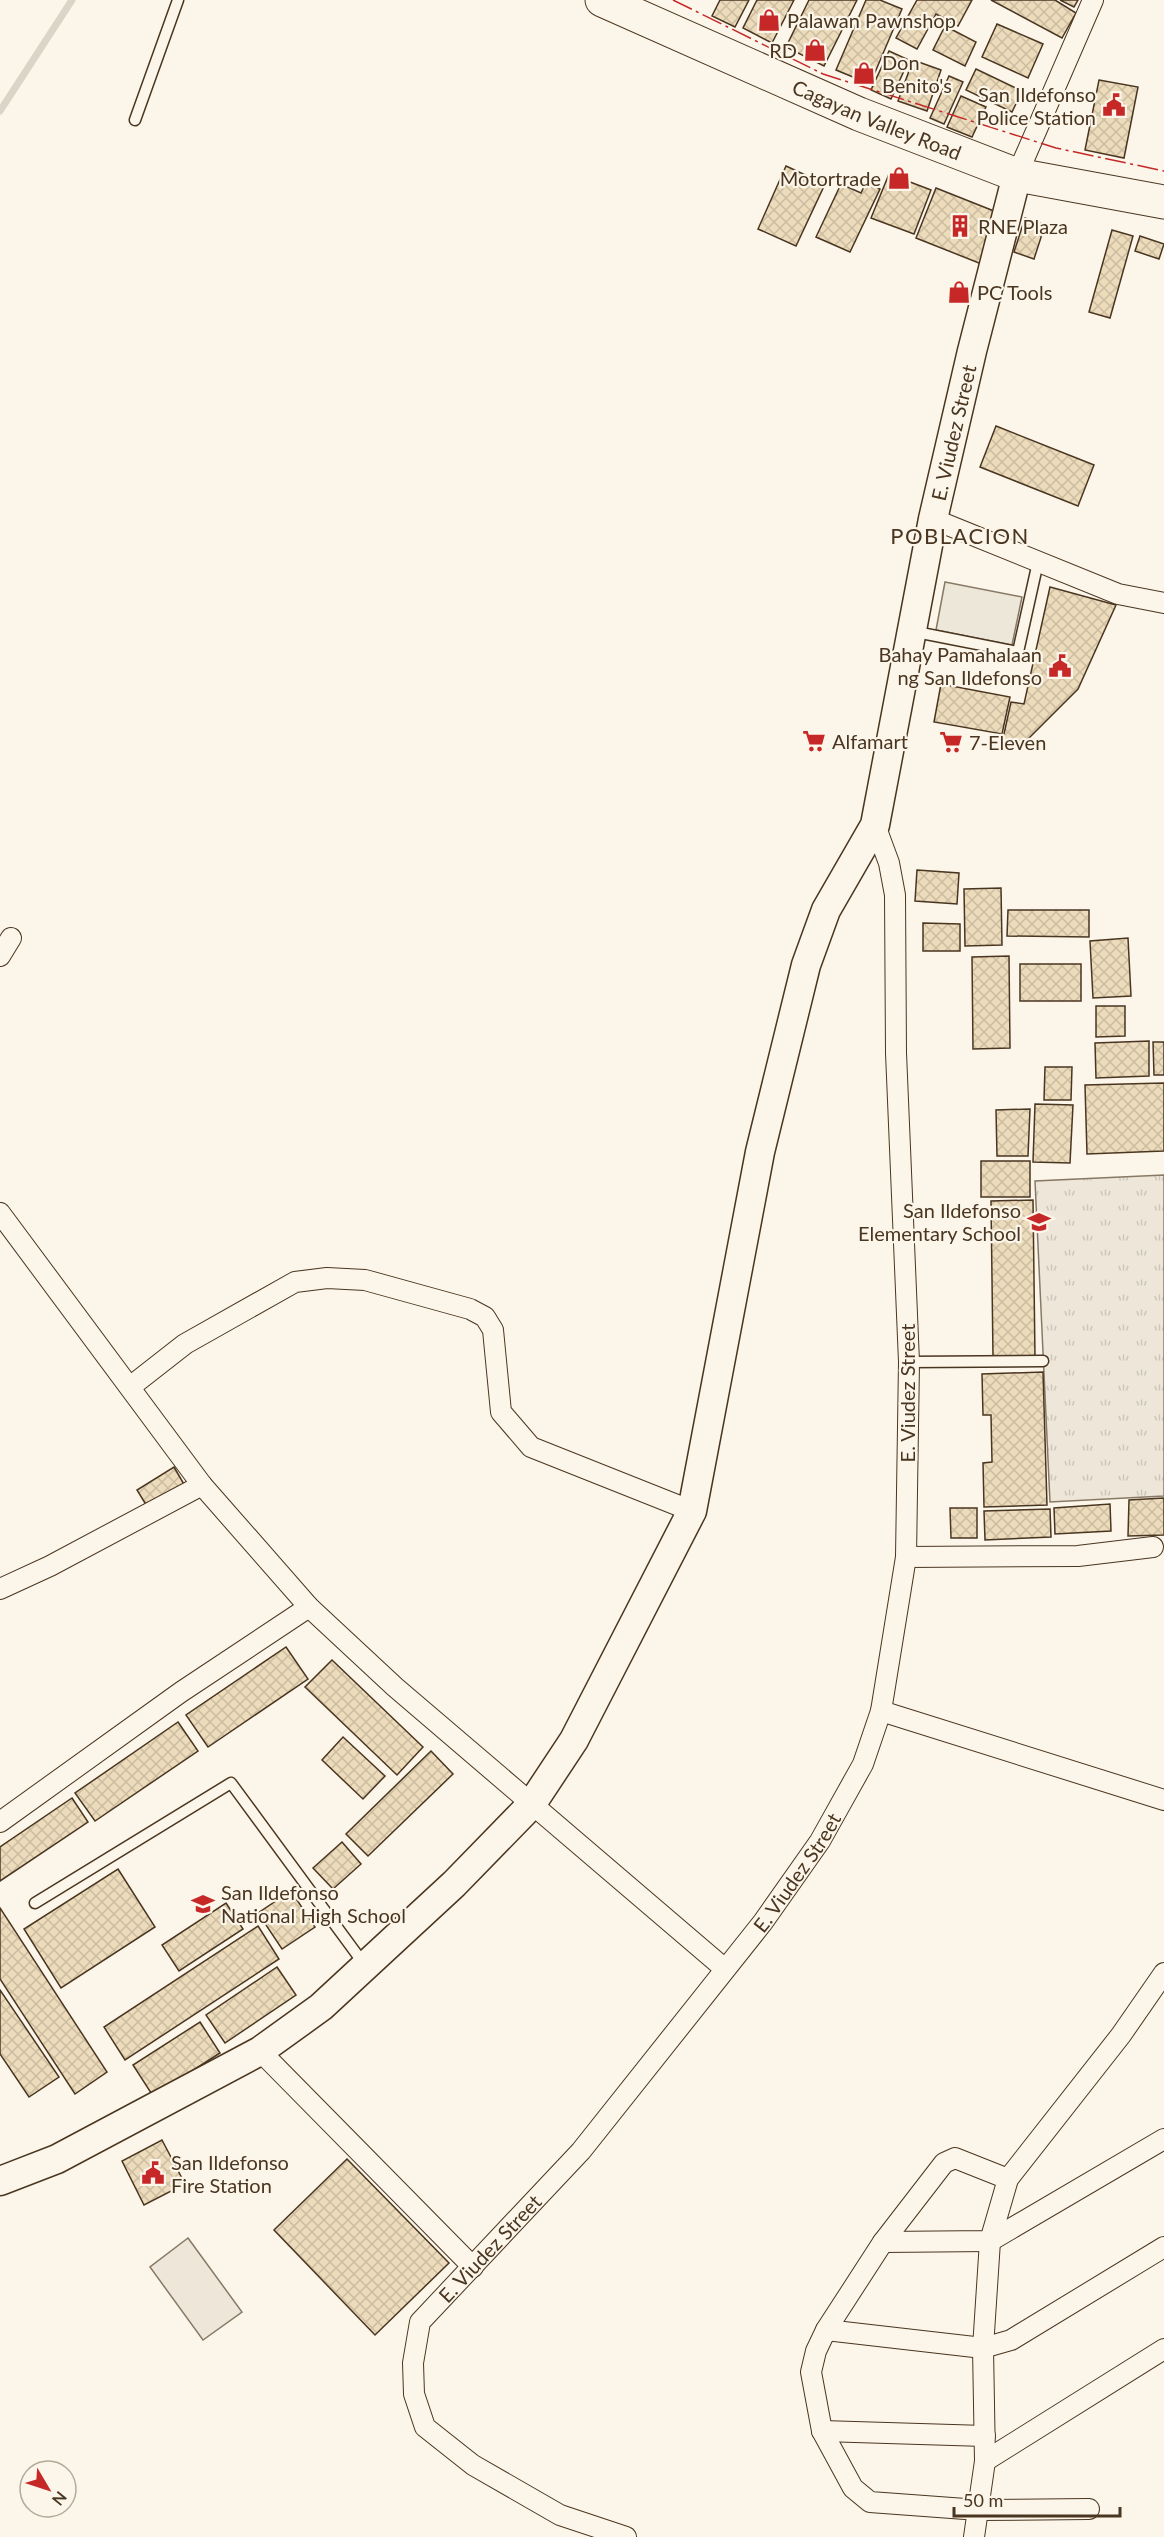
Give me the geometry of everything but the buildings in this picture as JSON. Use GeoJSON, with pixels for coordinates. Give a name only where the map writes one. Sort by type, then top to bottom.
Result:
{"type":"FeatureCollection","features":[{"type":"Feature","properties":{"kind":"highway","name":"Cagayan Valley Road"},"geometry":{"type":"LineString","coordinates":[[602,0],[860,114],[1017,175],[1164,202]]}},
{"type":"Feature","properties":{"kind":"street","name":"E. Viudez Street"},"geometry":{"type":"LineString","coordinates":[[626,2537],[560,2515],[473,2465],[425,2427],[414,2394],[413,2363],[420,2322],[581,2151],[763,1922],[820,1841],[863,1764],[881,1711],[906,1557],[909,1362],[896,1053],[895,895],[889,863],[875,825],[933,519],[972,351],[1017,175],[1093,0]]}},
{"type":"Feature","properties":{"kind":"street"},"geometry":{"type":"LineString","coordinates":[[933,519],[1119,594],[1164,603]]}},
{"type":"Feature","properties":{"kind":"street"},"geometry":{"type":"LineString","coordinates":[[0,2181],[57,2159],[260,2051],[321,2007],[454,1884],[531,1805],[574,1740],[692,1511],[760,1152],[806,965],[826,910],[875,825]]}},
{"type":"Feature","properties":{"kind":"street"},"geometry":{"type":"LineString","coordinates":[[0,956],[11,938]]}},
{"type":"Feature","properties":{"kind":"street"},"geometry":{"type":"LineString","coordinates":[[0,1213],[202,1485],[309,1607],[395,1687],[725,1969]]}},
{"type":"Feature","properties":{"kind":"street"},"geometry":{"type":"LineString","coordinates":[[130,1387],[185,1344],[295,1282],[327,1278],[365,1280],[470,1309],[485,1317],[493,1330],[501,1412],[531,1447],[692,1511]]}},
{"type":"Feature","properties":{"kind":"street"},"geometry":{"type":"LineString","coordinates":[[0,1589],[50,1566],[202,1485]]}},
{"type":"Feature","properties":{"kind":"street"},"geometry":{"type":"LineString","coordinates":[[906,1557],[1078,1556],[1153,1546]]}},
{"type":"Feature","properties":{"kind":"street"},"geometry":{"type":"LineString","coordinates":[[0,1822],[181,1692],[309,1607]]}},
{"type":"Feature","properties":{"kind":"street"},"geometry":{"type":"LineString","coordinates":[[881,1711],[1164,1800]]}},
{"type":"Feature","properties":{"kind":"street"},"geometry":{"type":"LineString","coordinates":[[974,2537],[985,2461],[983,2348],[990,2241],[1008,2179],[1121,2035],[1164,1973]]}},
{"type":"Feature","properties":{"kind":"street"},"geometry":{"type":"LineString","coordinates":[[260,2051],[473,2267]]}},
{"type":"Feature","properties":{"kind":"street"},"geometry":{"type":"LineString","coordinates":[[883,2242],[990,2241],[1164,2139]]}},
{"type":"Feature","properties":{"kind":"street"},"geometry":{"type":"LineString","coordinates":[[1008,2179],[955,2158],[944,2163],[883,2242],[826,2330],[816,2351],[811,2372],[822,2431],[853,2488],[870,2502],[979,2510],[1089,2509]]}},
{"type":"Feature","properties":{"kind":"street"},"geometry":{"type":"LineString","coordinates":[[826,2330],[983,2348],[1011,2340],[1164,2247]]}},
{"type":"Feature","properties":{"kind":"street"},"geometry":{"type":"LineString","coordinates":[[985,2461],[1164,2349]]}},
{"type":"Feature","properties":{"kind":"street"},"geometry":{"type":"LineString","coordinates":[[822,2431],[985,2436]]}},
{"type":"Feature","properties":{"kind":"lane"},"geometry":{"type":"LineString","coordinates":[[135,120],[178,0]]}},
{"type":"Feature","properties":{"kind":"lane"},"geometry":{"type":"LineString","coordinates":[[911,631],[1018,652],[1038,562]]}},
{"type":"Feature","properties":{"kind":"lane"},"geometry":{"type":"LineString","coordinates":[[909,1362],[1043,1361]]}},
{"type":"Feature","properties":{"kind":"lane"},"geometry":{"type":"LineString","coordinates":[[35,1903],[231,1783],[366,1966]]}},
{"type":"Feature","properties":{"kind":"green space"},"geometry":{"type":"Polygon","coordinates":[[[1164,1175],[1164,1496],[1050,1502],[1035,1181],[1164,1175]]]}},
{"type":"Feature","properties":{"kind":"green space"},"geometry":{"type":"Polygon","coordinates":[[[188,2238],[242,2312],[203,2340],[150,2267],[188,2238]]]}},
{"type":"Feature","properties":{"kind":"shaded area"},"geometry":{"type":"Polygon","coordinates":[[[945,582],[1022,597],[1012,645],[936,630],[945,582]]]}},
{"type":"Feature","properties":{"kind":"waterway"},"geometry":{"type":"LineString","coordinates":[[0,111],[72,0]]}},
{"type":"Feature","properties":{"kind":"power"},"geometry":{"type":"LineString","coordinates":[[673,0],[823,74],[1056,148],[1164,171]]}},
{"type":"Feature","properties":{"kind":"place","name":"Palawan Pawnshop"},"geometry":{"type":"Point","coordinates":[769,20]}},
{"type":"Feature","properties":{"kind":"place","name":"RD"},"geometry":{"type":"Point","coordinates":[815,50]}},
{"type":"Feature","properties":{"kind":"place","name":"Don Benito's"},"geometry":{"type":"Point","coordinates":[864,73]}},
{"type":"Feature","properties":{"kind":"place","name":"San Ildefonso Police Station"},"geometry":{"type":"Point","coordinates":[1114,105]}},
{"type":"Feature","properties":{"kind":"place","name":"Motortrade"},"geometry":{"type":"Point","coordinates":[899,178]}},
{"type":"Feature","properties":{"kind":"place","name":"RNE Plaza"},"geometry":{"type":"Point","coordinates":[960,226]}},
{"type":"Feature","properties":{"kind":"place","name":"PC Tools"},"geometry":{"type":"Point","coordinates":[959,292]}},
{"type":"Feature","properties":{"kind":"place","name":"Bahay Pamahalaan ng San Ildefonso"},"geometry":{"type":"Point","coordinates":[1060,666]}},
{"type":"Feature","properties":{"kind":"place","name":"Alfamart"},"geometry":{"type":"Point","coordinates":[814,741]}},
{"type":"Feature","properties":{"kind":"place","name":"7-Eleven"},"geometry":{"type":"Point","coordinates":[951,742]}},
{"type":"Feature","properties":{"kind":"place","name":"San Ildefonso Elementary School"},"geometry":{"type":"Point","coordinates":[1039,1222]}},
{"type":"Feature","properties":{"kind":"place","name":"San Ildefonso National High School"},"geometry":{"type":"Point","coordinates":[203,1904]}},
{"type":"Feature","properties":{"kind":"place","name":"San Ildefonso Fire Station"},"geometry":{"type":"Point","coordinates":[153,2173]}},
{"type":"Feature","properties":{"kind":"district","name":"POBLACION"},"geometry":{"type":"Point","coordinates":[960,535]}}]}
